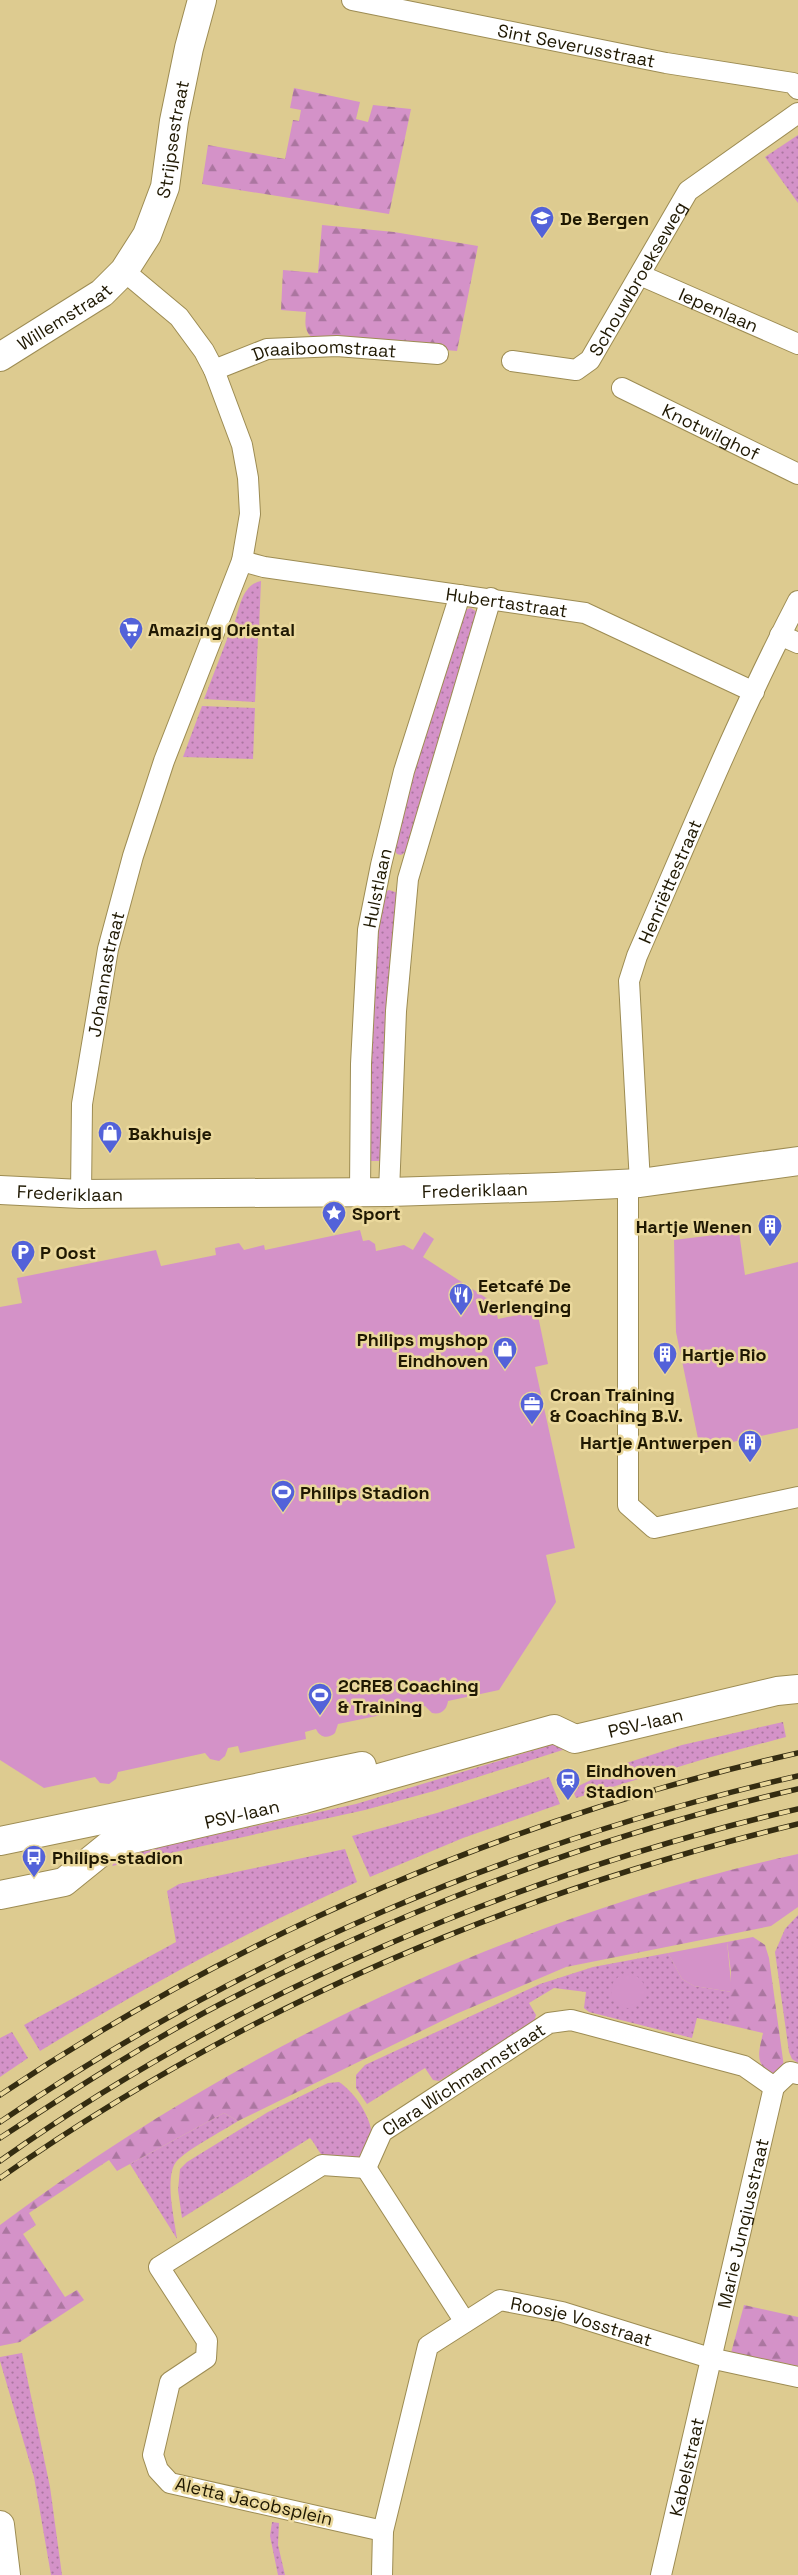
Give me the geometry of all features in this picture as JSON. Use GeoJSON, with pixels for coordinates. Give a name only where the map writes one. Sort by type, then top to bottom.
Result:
{"type":"FeatureCollection","features":[{"type":"Feature","properties":{"kind":"main road","name":"Strijpsestraat"},"geometry":{"type":"LineString","coordinates":[[124,271],[147,235],[165,187],[176,112],[189,48],[202,0]]}},
{"type":"Feature","properties":{"kind":"main road","name":"Willemstraat"},"geometry":{"type":"LineString","coordinates":[[0,357],[90,301],[124,271]]}},
{"type":"Feature","properties":{"kind":"main road","name":"Frederiklaan"},"geometry":{"type":"LineString","coordinates":[[0,1190],[81,1194],[389,1192],[634,1183],[798,1161]]}},
{"type":"Feature","properties":{"kind":"main road","name":"PSV-laan"},"geometry":{"type":"LineString","coordinates":[[0,1896],[64,1882],[111,1844],[304,1799],[554,1729],[576,1739],[777,1691],[798,1689]]}},
{"type":"Feature","properties":{"kind":"main road","name":"PSV-laan"},"geometry":{"type":"LineString","coordinates":[[0,1841],[431,1751],[494,1746]]}},
{"type":"Feature","properties":{"kind":"main road"},"geometry":{"type":"LineString","coordinates":[[0,2525],[6,2575]]}},
{"type":"Feature","properties":{"kind":"street","name":"Sint Severusstraat"},"geometry":{"type":"LineString","coordinates":[[352,0],[666,63],[793,83],[798,89]]}},
{"type":"Feature","properties":{"kind":"street","name":"Schouwbroekseweg"},"geometry":{"type":"LineString","coordinates":[[512,361],[576,370],[590,360],[688,191],[798,113]]}},
{"type":"Feature","properties":{"kind":"street","name":"Johannastraat"},"geometry":{"type":"LineString","coordinates":[[81,1194],[82,1104],[108,949],[133,856],[164,761],[242,561],[250,514],[248,478],[242,445],[214,370],[204,351],[179,317],[124,271]]}},
{"type":"Feature","properties":{"kind":"street","name":"Iepenlaan"},"geometry":{"type":"LineString","coordinates":[[640,275],[798,344]]}},
{"type":"Feature","properties":{"kind":"street","name":"Draaiboomstraat"},"geometry":{"type":"LineString","coordinates":[[214,370],[267,349],[337,346],[438,354]]}},
{"type":"Feature","properties":{"kind":"street","name":"Knotwilghof"},"geometry":{"type":"LineString","coordinates":[[622,388],[798,474]]}},
{"type":"Feature","properties":{"kind":"street","name":"Hubertastraat"},"geometry":{"type":"LineString","coordinates":[[242,561],[264,567],[586,613],[754,692]]}},
{"type":"Feature","properties":{"kind":"street","name":"Hulstlaan"},"geometry":{"type":"LineString","coordinates":[[360,1192],[360,1064],[368,930],[381,865],[404,771],[460,595]]}},
{"type":"Feature","properties":{"kind":"street","name":"Hulstlaan"},"geometry":{"type":"LineString","coordinates":[[389,1192],[396,1011],[408,879],[491,598]]}},
{"type":"Feature","properties":{"kind":"street","name":"Henriëttestraat"},"geometry":{"type":"LineString","coordinates":[[798,601],[789,639],[754,692],[637,956],[629,981],[634,1183],[628,1506],[654,1528],[798,1497]]}},
{"type":"Feature","properties":{"kind":"street","name":"Clara Wichmannstraat"},"geometry":{"type":"LineString","coordinates":[[366,2168],[382,2132],[549,2023],[571,2020],[744,2066],[774,2087]]}},
{"type":"Feature","properties":{"kind":"street"},"geometry":{"type":"LineString","coordinates":[[774,2087],[790,2072],[798,2074]]}},
{"type":"Feature","properties":{"kind":"street","name":"Marie Jungiusstraat"},"geometry":{"type":"LineString","coordinates":[[710,2358],[774,2087]]}},
{"type":"Feature","properties":{"kind":"street","name":"Aletta Jacobsplein"},"geometry":{"type":"LineString","coordinates":[[366,2168],[322,2165],[159,2267],[207,2341],[206,2358],[170,2382],[153,2455],[158,2470],[170,2484],[383,2531]]}},
{"type":"Feature","properties":{"kind":"street"},"geometry":{"type":"LineString","coordinates":[[366,2168],[465,2322]]}},
{"type":"Feature","properties":{"kind":"street","name":"Roosje Vosstraat"},"geometry":{"type":"LineString","coordinates":[[382,2575],[383,2531],[428,2346],[500,2300],[562,2312],[710,2358],[798,2377]]}},
{"type":"Feature","properties":{"kind":"street","name":"Kabelstraat"},"geometry":{"type":"LineString","coordinates":[[661,2575],[710,2358]]}},
{"type":"Feature","properties":{"kind":"green space"},"geometry":{"type":"Polygon","coordinates":[[[294,88],[360,102],[356,119],[368,122],[373,105],[411,109],[389,214],[202,184],[208,145],[285,159],[293,120],[299,121],[301,110],[290,108],[294,88]]]}},
{"type":"Feature","properties":{"kind":"green space"},"geometry":{"type":"Polygon","coordinates":[[[798,135],[798,203],[765,157],[798,135]]]}},
{"type":"Feature","properties":{"kind":"green space"},"geometry":{"type":"Polygon","coordinates":[[[322,225],[394,232],[478,246],[457,351],[314,339],[307,331],[305,324],[306,312],[281,310],[283,270],[318,273],[322,225]]]}},
{"type":"Feature","properties":{"kind":"green space"},"geometry":{"type":"Polygon","coordinates":[[[261,581],[259,629],[233,628],[245,593],[254,583],[261,581]]]}},
{"type":"Feature","properties":{"kind":"green space"},"geometry":{"type":"Polygon","coordinates":[[[471,608],[477,612],[410,849],[401,855],[397,854],[392,847],[408,782],[464,610],[471,608]]]}},
{"type":"Feature","properties":{"kind":"green space"},"geometry":{"type":"Polygon","coordinates":[[[229,634],[258,637],[255,702],[204,699],[229,634]]]}},
{"type":"Feature","properties":{"kind":"green space"},"geometry":{"type":"Polygon","coordinates":[[[202,706],[255,708],[253,759],[183,757],[202,706]]]}},
{"type":"Feature","properties":{"kind":"green space"},"geometry":{"type":"Polygon","coordinates":[[[389,890],[398,893],[383,1161],[365,1161],[376,935],[383,893],[389,890]]]}},
{"type":"Feature","properties":{"kind":"green space","name":"Philips Stadion"},"geometry":{"type":"Polygon","coordinates":[[[360,1230],[363,1241],[369,1240],[375,1244],[376,1251],[404,1245],[413,1250],[424,1232],[434,1239],[423,1257],[494,1303],[498,1319],[537,1311],[548,1364],[535,1367],[575,1548],[546,1555],[556,1602],[499,1690],[448,1701],[445,1709],[441,1712],[432,1713],[425,1706],[338,1724],[335,1733],[327,1737],[322,1736],[316,1729],[305,1732],[306,1739],[240,1753],[238,1746],[228,1748],[225,1756],[219,1761],[210,1759],[205,1753],[118,1772],[116,1779],[109,1784],[100,1783],[95,1777],[44,1788],[0,1760],[0,1307],[22,1303],[17,1278],[156,1250],[161,1266],[216,1255],[215,1248],[239,1243],[244,1250],[264,1245],[265,1250],[360,1230]]]}},
{"type":"Feature","properties":{"kind":"green space"},"geometry":{"type":"Polygon","coordinates":[[[739,1232],[745,1275],[798,1262],[798,1428],[709,1447],[709,1451],[701,1453],[676,1332],[674,1240],[739,1232]]]}},
{"type":"Feature","properties":{"kind":"green space"},"geometry":{"type":"Polygon","coordinates":[[[783,1722],[786,1737],[711,1757],[576,1798],[572,1789],[591,1780],[587,1772],[602,1771],[682,1745],[783,1722]]]}},
{"type":"Feature","properties":{"kind":"green space"},"geometry":{"type":"Polygon","coordinates":[[[568,1740],[572,1747],[434,1791],[365,1810],[112,1866],[118,1856],[356,1804],[568,1740]]]}},
{"type":"Feature","properties":{"kind":"green space"},"geometry":{"type":"Polygon","coordinates":[[[549,1777],[560,1804],[463,1838],[370,1877],[352,1836],[437,1813],[549,1777]]]}},
{"type":"Feature","properties":{"kind":"green space"},"geometry":{"type":"Polygon","coordinates":[[[345,1849],[357,1882],[276,1920],[196,1961],[40,2051],[24,2025],[176,1942],[167,1891],[179,1884],[345,1849]]]}},
{"type":"Feature","properties":{"kind":"green space"},"geometry":{"type":"Polygon","coordinates":[[[798,1854],[798,1907],[771,1926],[566,1967],[456,2014],[238,2121],[224,2113],[117,2171],[109,2160],[29,2213],[36,2225],[23,2234],[65,2297],[77,2290],[84,2300],[20,2342],[0,2346],[0,2225],[90,2161],[183,2102],[280,2047],[380,1998],[482,1953],[586,1914],[691,1881],[798,1854]]]}},
{"type":"Feature","properties":{"kind":"green space"},"geometry":{"type":"Polygon","coordinates":[[[798,1915],[798,2063],[792,2059],[789,2052],[775,1952],[785,1929],[798,1915]]]}},
{"type":"Feature","properties":{"kind":"green space"},"geometry":{"type":"Polygon","coordinates":[[[753,1937],[765,1945],[769,1958],[784,2067],[780,2079],[766,2070],[760,2060],[759,2055],[763,2033],[729,2025],[731,1972],[727,1942],[753,1937]]]}},
{"type":"Feature","properties":{"kind":"green space"},"geometry":{"type":"Polygon","coordinates":[[[727,1942],[732,1992],[694,1986],[682,1979],[668,1953],[727,1942]]]}},
{"type":"Feature","properties":{"kind":"green space"},"geometry":{"type":"Polygon","coordinates":[[[668,1953],[682,1979],[694,1986],[732,1992],[729,2025],[697,2018],[692,2038],[589,2012],[584,2008],[586,1992],[554,1988],[529,2003],[536,2015],[534,2022],[439,2081],[433,2080],[425,2068],[367,2104],[356,2088],[356,2075],[365,2065],[540,1984],[593,1967],[668,1953]]]}},
{"type":"Feature","properties":{"kind":"green space"},"geometry":{"type":"Polygon","coordinates":[[[628,1974],[635,1975],[640,1979],[644,1984],[644,1998],[640,2003],[635,2007],[628,2008],[621,2007],[616,2003],[612,1998],[611,1991],[612,1984],[616,1979],[621,1975],[628,1974]]]}},
{"type":"Feature","properties":{"kind":"green space"},"geometry":{"type":"Polygon","coordinates":[[[12,2032],[28,2058],[0,2077],[0,2038],[12,2032]]]}},
{"type":"Feature","properties":{"kind":"green space"},"geometry":{"type":"Polygon","coordinates":[[[339,2082],[353,2095],[366,2115],[370,2126],[372,2136],[370,2146],[365,2154],[360,2158],[353,2159],[325,2156],[321,2154],[310,2138],[182,2218],[178,2190],[180,2169],[187,2162],[268,2112],[328,2083],[339,2082]]]}},
{"type":"Feature","properties":{"kind":"green space"},"geometry":{"type":"Polygon","coordinates":[[[224,2113],[238,2121],[181,2157],[173,2169],[171,2189],[177,2239],[130,2164],[224,2113]]]}},
{"type":"Feature","properties":{"kind":"green space"},"geometry":{"type":"Polygon","coordinates":[[[744,2305],[798,2317],[798,2366],[731,2353],[744,2305]]]}},
{"type":"Feature","properties":{"kind":"green space"},"geometry":{"type":"Polygon","coordinates":[[[22,2353],[50,2487],[62,2575],[51,2575],[34,2477],[0,2361],[0,2357],[22,2353]]]}},
{"type":"Feature","properties":{"kind":"green space"},"geometry":{"type":"Polygon","coordinates":[[[272,2522],[279,2523],[278,2545],[285,2575],[278,2575],[270,2536],[272,2522]]]}},
{"type":"Feature","properties":{"kind":"railway"},"geometry":{"type":"LineString","coordinates":[[0,2095],[92,2036],[187,1982],[284,1932],[383,1887],[485,1847],[588,1811],[692,1779],[798,1753]]}},
{"type":"Feature","properties":{"kind":"railway"},"geometry":{"type":"LineString","coordinates":[[0,2122],[92,2062],[186,2007],[284,1957],[383,1911],[484,1871],[587,1834],[692,1803],[798,1776]]}},
{"type":"Feature","properties":{"kind":"railway"},"geometry":{"type":"LineString","coordinates":[[0,2138],[88,2081],[207,2011],[305,1962],[373,1931],[442,1902],[582,1850],[653,1827],[798,1789]]}},
{"type":"Feature","properties":{"kind":"railway"},"geometry":{"type":"LineString","coordinates":[[0,2161],[90,2101],[184,2045],[282,1993],[382,1947],[485,1905],[589,1868],[693,1836],[798,1809]]}},
{"type":"Feature","properties":{"kind":"railway"},"geometry":{"type":"LineString","coordinates":[[0,2178],[92,2117],[186,2061],[283,2010],[382,1964],[483,1922],[587,1885],[691,1852],[798,1824]]}},
{"type":"Feature","properties":{"kind":"place","name":"De Bergen"},"geometry":{"type":"Point","coordinates":[542,239]}},
{"type":"Feature","properties":{"kind":"place","name":"Amazing Oriental"},"geometry":{"type":"Point","coordinates":[131,650]}},
{"type":"Feature","properties":{"kind":"place","name":"Bakhuisje"},"geometry":{"type":"Point","coordinates":[110,1154]}},
{"type":"Feature","properties":{"kind":"place","name":"Sport"},"geometry":{"type":"Point","coordinates":[334,1234]}},
{"type":"Feature","properties":{"kind":"place","name":"Hartje Wenen"},"geometry":{"type":"Point","coordinates":[770,1247]}},
{"type":"Feature","properties":{"kind":"place","name":"P Oost"},"geometry":{"type":"Point","coordinates":[23,1273]}},
{"type":"Feature","properties":{"kind":"place","name":"Eetcafé De Verlenging"},"geometry":{"type":"Point","coordinates":[461,1316]}},
{"type":"Feature","properties":{"kind":"place","name":"Philips myshop Eindhoven"},"geometry":{"type":"Point","coordinates":[505,1370]}},
{"type":"Feature","properties":{"kind":"place","name":"Hartje Rio"},"geometry":{"type":"Point","coordinates":[665,1375]}},
{"type":"Feature","properties":{"kind":"place","name":"Croan Training & Coaching B.V."},"geometry":{"type":"Point","coordinates":[532,1425]}},
{"type":"Feature","properties":{"kind":"place","name":"Hartje Antwerpen"},"geometry":{"type":"Point","coordinates":[750,1463]}},
{"type":"Feature","properties":{"kind":"place","name":"Philips Stadion"},"geometry":{"type":"Point","coordinates":[283,1513]}},
{"type":"Feature","properties":{"kind":"place","name":"2CRE8 Coaching & Training"},"geometry":{"type":"Point","coordinates":[320,1716]}},
{"type":"Feature","properties":{"kind":"place","name":"Eindhoven Stadion"},"geometry":{"type":"Point","coordinates":[568,1801]}},
{"type":"Feature","properties":{"kind":"place","name":"Philips-stadion"},"geometry":{"type":"Point","coordinates":[34,1878]}}]}
